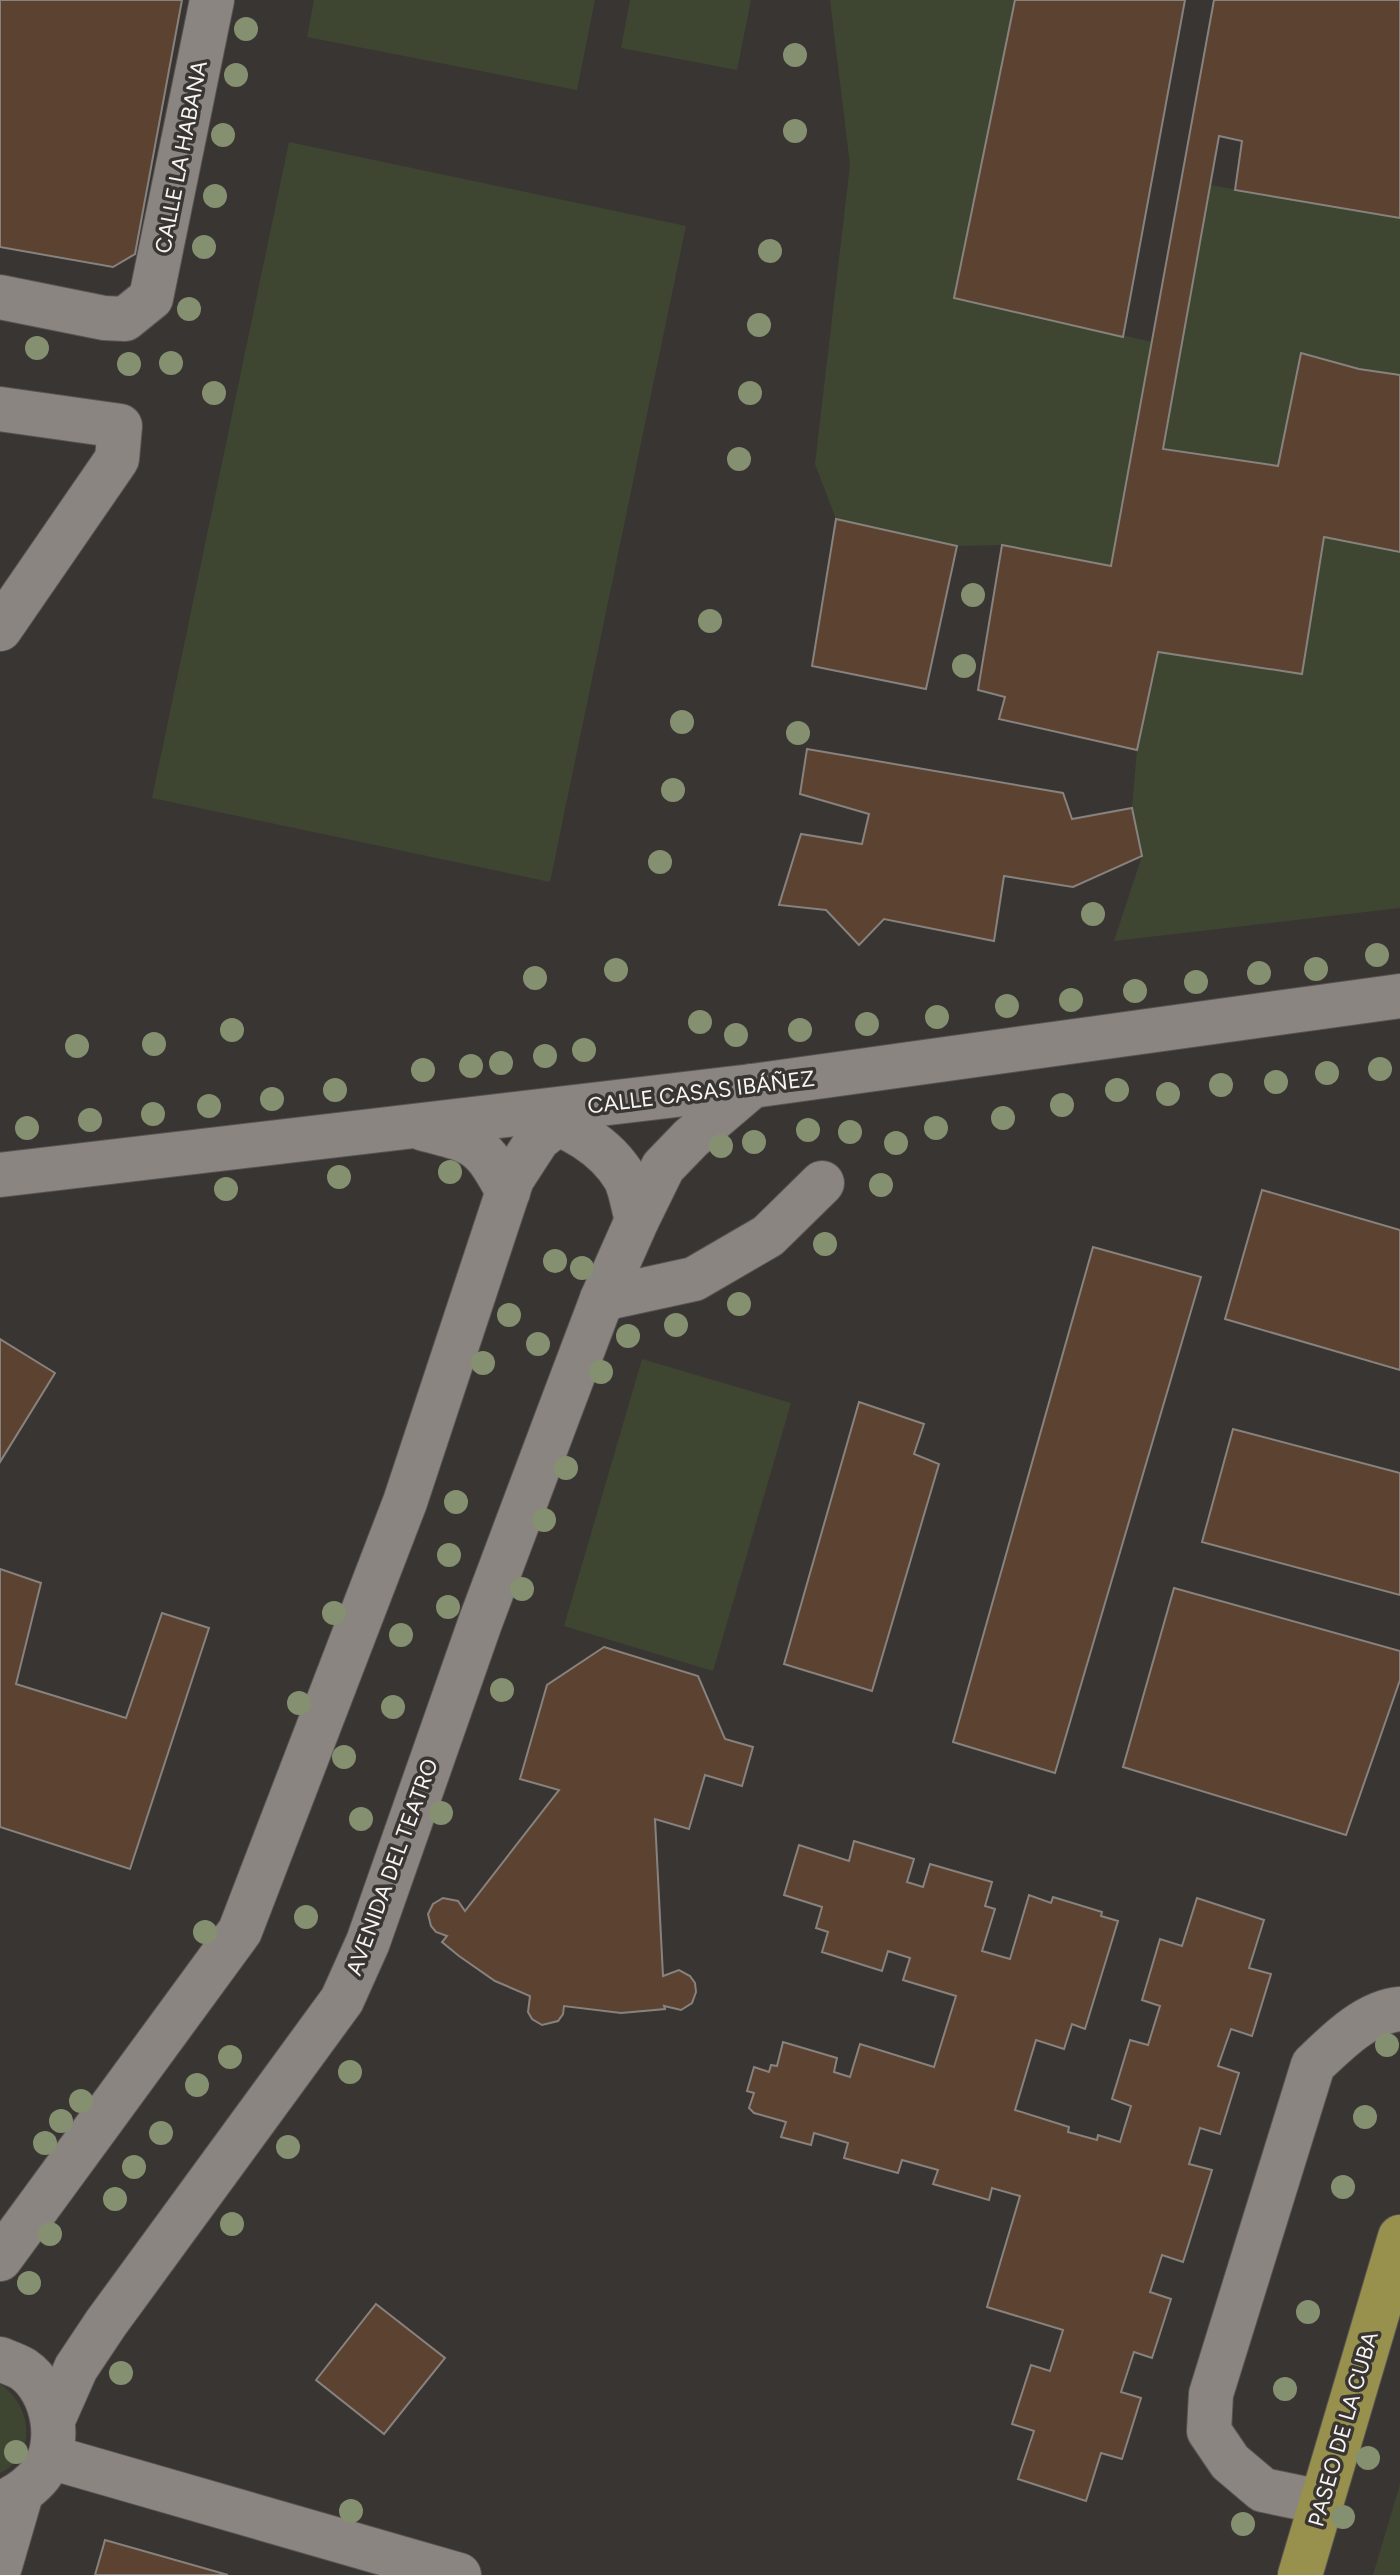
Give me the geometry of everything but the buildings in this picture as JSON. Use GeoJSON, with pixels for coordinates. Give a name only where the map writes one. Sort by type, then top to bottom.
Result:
{"type":"FeatureCollection","features":[{"type":"Feature","properties":{"kind":"main road","name":"PASEO DE LA CUBA"},"geometry":{"type":"LineString","coordinates":[[1300,2575],[1400,2237]]}},
{"type":"Feature","properties":{"kind":"street","name":"CALLE LA HABANA"},"geometry":{"type":"LineString","coordinates":[[0,297],[104,318],[125,319],[151,298],[212,0]]}},
{"type":"Feature","properties":{"kind":"street"},"geometry":{"type":"LineString","coordinates":[[0,409],[120,426],[117,459],[0,629]]}},
{"type":"Feature","properties":{"kind":"street","name":"CALLE CASAS IBÁÑEZ"},"geometry":{"type":"LineString","coordinates":[[0,1175],[413,1126],[556,1114],[1400,996]]}},
{"type":"Feature","properties":{"kind":"street","name":"AVENIDA DEL TEATRO"},"geometry":{"type":"LineString","coordinates":[[11,2499],[41,2475],[76,2368],[342,2000],[368,1942],[480,1623],[602,1299],[637,1220],[663,1167],[691,1138],[752,1086]]}},
{"type":"Feature","properties":{"kind":"street"},"geometry":{"type":"LineString","coordinates":[[0,2259],[240,1931],[405,1502],[512,1179],[556,1114],[608,1155],[626,1180],[637,1220]]}},
{"type":"Feature","properties":{"kind":"street"},"geometry":{"type":"LineString","coordinates":[[413,1126],[457,1137],[479,1148],[493,1164],[508,1192]]}},
{"type":"Feature","properties":{"kind":"street"},"geometry":{"type":"LineString","coordinates":[[602,1299],[694,1279],[768,1236],[822,1183]]}},
{"type":"Feature","properties":{"kind":"street"},"geometry":{"type":"LineString","coordinates":[[1321,2502],[1263,2490],[1230,2462],[1209,2431],[1211,2394],[1313,2065],[1345,2034],[1387,2012],[1400,2009]]}},
{"type":"Feature","properties":{"kind":"street"},"geometry":{"type":"LineString","coordinates":[[0,2359],[23,2370],[39,2385],[52,2438],[459,2575]]}},
{"type":"Feature","properties":{"kind":"street"},"geometry":{"type":"LineString","coordinates":[[0,2566],[11,2499]]}},
{"type":"Feature","properties":{"kind":"green space"},"geometry":{"type":"Polygon","coordinates":[[[314,0],[595,0],[577,90],[307,37],[314,0]]]}},
{"type":"Feature","properties":{"kind":"green space"},"geometry":{"type":"Polygon","coordinates":[[[630,0],[751,0],[737,70],[621,48],[630,0]]]}},
{"type":"Feature","properties":{"kind":"green space"},"geometry":{"type":"Polygon","coordinates":[[[830,0],[1015,0],[954,297],[1152,342],[1111,566],[1002,545],[957,546],[836,519],[815,464],[850,165],[830,0]]]}},
{"type":"Feature","properties":{"kind":"green space"},"geometry":{"type":"Polygon","coordinates":[[[289,142],[686,226],[550,882],[152,798],[289,142]]]}},
{"type":"Feature","properties":{"kind":"green space"},"geometry":{"type":"Polygon","coordinates":[[[1210,185],[1400,218],[1400,375],[1359,369],[1301,353],[1278,466],[1163,449],[1210,185]]]}},
{"type":"Feature","properties":{"kind":"green space"},"geometry":{"type":"Polygon","coordinates":[[[1324,537],[1400,552],[1400,908],[1114,941],[1142,856],[1132,808],[1137,750],[1158,652],[1301,674],[1324,537]]]}},
{"type":"Feature","properties":{"kind":"green space"},"geometry":{"type":"Polygon","coordinates":[[[642,1359],[791,1403],[713,1671],[564,1626],[642,1359]]]}},
{"type":"Feature","properties":{"kind":"green space"},"geometry":{"type":"Polygon","coordinates":[[[0,2384],[19,2404],[26,2430],[21,2454],[0,2473],[0,2384]]]}},
{"type":"Feature","properties":{"kind":"green space"},"geometry":{"type":"Polygon","coordinates":[[[1400,2484],[1400,2575],[1373,2575],[1400,2484]]]}}]}
